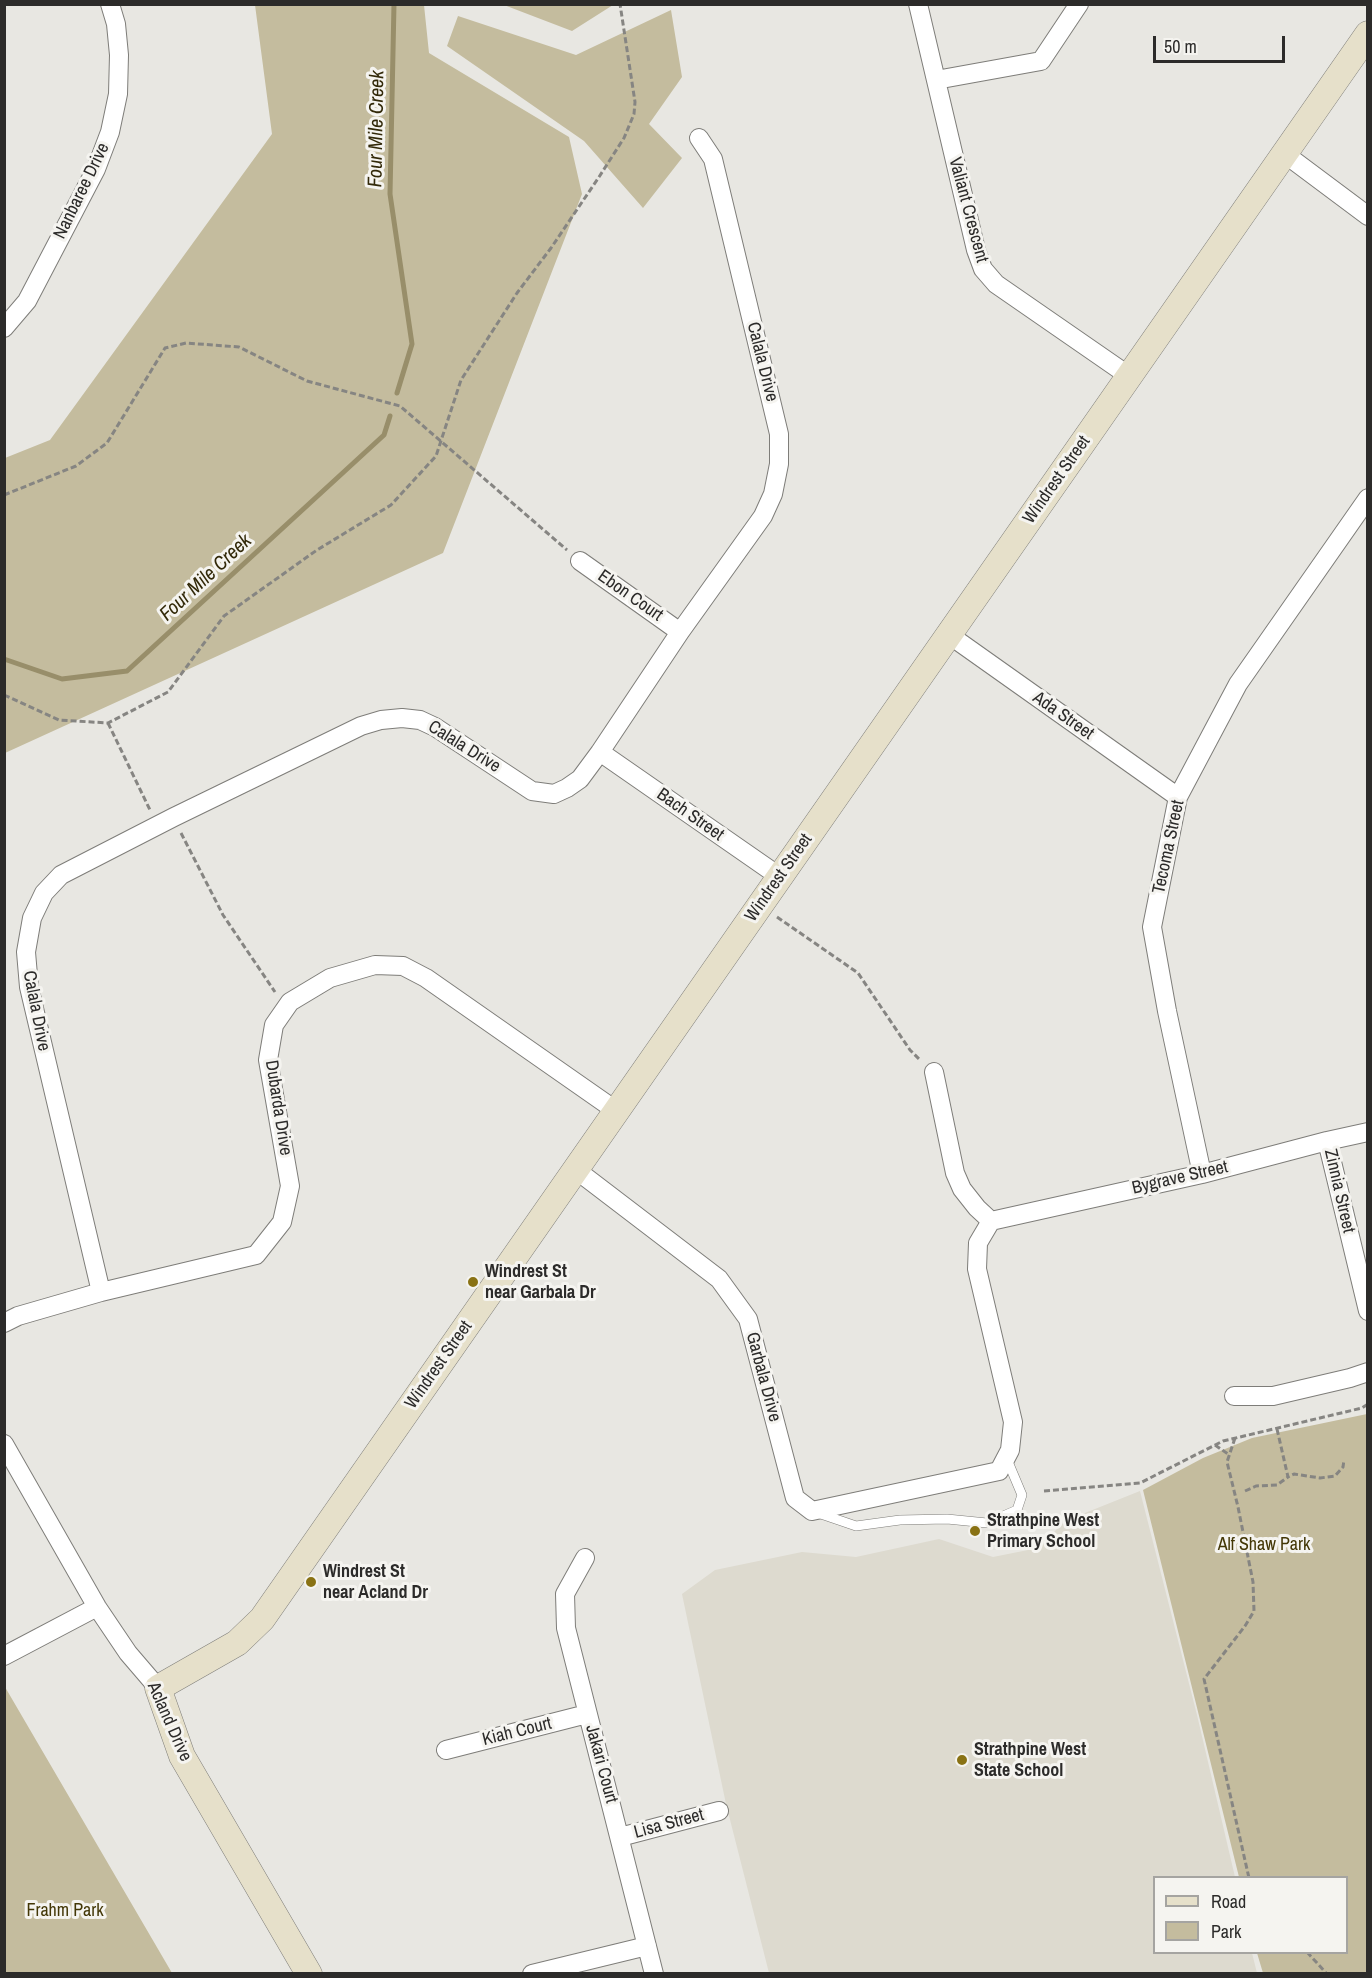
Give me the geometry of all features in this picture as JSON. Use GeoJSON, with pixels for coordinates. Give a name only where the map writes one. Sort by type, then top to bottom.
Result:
{"type":"FeatureCollection","features":[{"type":"Feature","properties":{"kind":"street","name":"Nanbaree Drive"},"geometry":{"type":"LineString","coordinates":[[4,328],[27,301],[96,169],[110,132],[118,94],[119,55],[116,24],[110,4]]}},
{"type":"Feature","properties":{"kind":"street","name":"Valiant Crescent"},"geometry":{"type":"LineString","coordinates":[[918,4],[976,250],[983,269],[996,284],[1129,376]]}},
{"type":"Feature","properties":{"kind":"street"},"geometry":{"type":"LineString","coordinates":[[936,80],[1041,61],[1079,4]]}},
{"type":"Feature","properties":{"kind":"street","name":"Windrest Street"},"geometry":{"type":"LineString","coordinates":[[158,1688],[237,1643],[262,1619],[1368,34]]}},
{"type":"Feature","properties":{"kind":"street","name":"Calala Drive"},"geometry":{"type":"LineString","coordinates":[[101,1292],[29,987],[26,952],[32,918],[44,893],[62,875],[174,817],[361,726],[381,720],[402,718],[420,720],[435,727],[532,790],[554,794],[580,779],[762,516],[773,494],[779,464],[779,434],[713,159],[699,138]]}},
{"type":"Feature","properties":{"kind":"street"},"geometry":{"type":"LineString","coordinates":[[1285,154],[1368,216]]}},
{"type":"Feature","properties":{"kind":"street","name":"Tecoma Street"},"geometry":{"type":"LineString","coordinates":[[1202,1174],[1167,1011],[1152,927],[1178,797],[1238,684],[1368,498]]}},
{"type":"Feature","properties":{"kind":"street","name":"Ebon Court"},"geometry":{"type":"LineString","coordinates":[[580,561],[680,632]]}},
{"type":"Feature","properties":{"kind":"street","name":"Ada Street"},"geometry":{"type":"LineString","coordinates":[[948,634],[1178,797]]}},
{"type":"Feature","properties":{"kind":"street","name":"Bach Street"},"geometry":{"type":"LineString","coordinates":[[600,752],[780,877]]}},
{"type":"Feature","properties":{"kind":"street","name":"Dubarda Drive"},"geometry":{"type":"LineString","coordinates":[[4,1323],[18,1316],[101,1292],[256,1255],[282,1222],[290,1186],[268,1060],[274,1025],[290,1002],[330,978],[375,964],[403,966],[426,978],[615,1110]]}},
{"type":"Feature","properties":{"kind":"street"},"geometry":{"type":"LineString","coordinates":[[812,1511],[999,1471],[1010,1450],[1013,1422],[977,1269],[978,1243],[991,1221],[962,1189],[955,1173],[934,1072]]}},
{"type":"Feature","properties":{"kind":"street","name":"Bygrave Street"},"geometry":{"type":"LineString","coordinates":[[991,1221],[1202,1174],[1368,1132]]}},
{"type":"Feature","properties":{"kind":"street","name":"Zinnia Street"},"geometry":{"type":"LineString","coordinates":[[1327,1141],[1368,1311]]}},
{"type":"Feature","properties":{"kind":"street","name":"Garbala Drive"},"geometry":{"type":"LineString","coordinates":[[575,1170],[719,1279],[748,1319],[795,1498],[812,1511]]}},
{"type":"Feature","properties":{"kind":"street"},"geometry":{"type":"LineString","coordinates":[[1234,1396],[1273,1396],[1368,1372]]}},
{"type":"Feature","properties":{"kind":"street","name":"Acland Drive"},"geometry":{"type":"LineString","coordinates":[[4,1444],[97,1607],[128,1653],[158,1688],[182,1756],[309,1974]]}},
{"type":"Feature","properties":{"kind":"street","name":"Jakari Court"},"geometry":{"type":"LineString","coordinates":[[585,1558],[565,1594],[566,1628],[654,1974]]}},
{"type":"Feature","properties":{"kind":"street"},"geometry":{"type":"LineString","coordinates":[[4,1656],[97,1607]]}},
{"type":"Feature","properties":{"kind":"street","name":"Kiah Court"},"geometry":{"type":"LineString","coordinates":[[447,1750],[587,1714]]}},
{"type":"Feature","properties":{"kind":"street","name":"Lisa Street"},"geometry":{"type":"LineString","coordinates":[[620,1837],[719,1811]]}},
{"type":"Feature","properties":{"kind":"street"},"geometry":{"type":"LineString","coordinates":[[532,1974],[647,1946]]}},
{"type":"Feature","properties":{"kind":"lane","name":"Garbala Drive"},"geometry":{"type":"LineString","coordinates":[[812,1511],[856,1526],[900,1520],[947,1519],[987,1523],[1017,1510],[1020,1502],[1022,1495],[1006,1458]]}},
{"type":"Feature","properties":{"kind":"path"},"geometry":{"type":"LineString","coordinates":[[4,695],[59,720],[108,723],[168,692],[224,616],[317,550],[391,506],[436,456],[461,380],[517,293],[551,249],[599,177],[624,138],[634,114],[620,4]]}},
{"type":"Feature","properties":{"kind":"path"},"geometry":{"type":"LineString","coordinates":[[4,495],[76,466],[107,443],[165,348],[186,343],[238,347],[307,381],[400,406],[580,561]]}},
{"type":"Feature","properties":{"kind":"path"},"geometry":{"type":"LineString","coordinates":[[108,723],[151,813],[166,805],[223,915],[277,994]]}},
{"type":"Feature","properties":{"kind":"path"},"geometry":{"type":"LineString","coordinates":[[774,914],[858,973],[910,1050],[934,1072]]}},
{"type":"Feature","properties":{"kind":"path"},"geometry":{"type":"LineString","coordinates":[[1044,1491],[1140,1483],[1214,1445],[1362,1408],[1368,1404]]}},
{"type":"Feature","properties":{"kind":"path"},"geometry":{"type":"LineString","coordinates":[[1260,1426],[1263,1432]]}},
{"type":"Feature","properties":{"kind":"path"},"geometry":{"type":"LineString","coordinates":[[1276,1429],[1288,1477]]}},
{"type":"Feature","properties":{"kind":"path"},"geometry":{"type":"LineString","coordinates":[[1235,1438],[1227,1462],[1252,1582],[1254,1611],[1204,1679],[1249,1876]]}},
{"type":"Feature","properties":{"kind":"path"},"geometry":{"type":"LineString","coordinates":[[1214,1445],[1228,1454]]}},
{"type":"Feature","properties":{"kind":"path"},"geometry":{"type":"LineString","coordinates":[[1245,1491],[1256,1486],[1277,1485],[1294,1474],[1320,1478],[1335,1476],[1343,1467],[1344,1460]]}},
{"type":"Feature","properties":{"kind":"path"},"geometry":{"type":"LineString","coordinates":[[1308,1954],[1327,1974]]}},
{"type":"Feature","properties":{"kind":"shaded area","name":"Strathpine West State School"},"geometry":{"type":"Polygon","coordinates":[[[1140,1491],[1197,1715],[1235,1876],[1153,1876],[1153,1954],[1252,1954],[1257,1973],[769,1973],[726,1804],[682,1594],[715,1570],[802,1552],[856,1557],[939,1539],[993,1557],[1038,1548],[1065,1521],[1140,1491]]]}},
{"type":"Feature","properties":{"kind":"green space"},"geometry":{"type":"Polygon","coordinates":[[[255,5],[424,5],[429,53],[569,137],[582,194],[443,553],[5,753],[5,458],[50,440],[272,134],[255,5]]]}},
{"type":"Feature","properties":{"kind":"green space"},"geometry":{"type":"Polygon","coordinates":[[[504,5],[613,5],[572,31],[504,5]]]}},
{"type":"Feature","properties":{"kind":"green space"},"geometry":{"type":"Polygon","coordinates":[[[671,10],[682,77],[649,124],[682,158],[643,208],[584,141],[447,46],[458,16],[576,55],[671,10]]]}},
{"type":"Feature","properties":{"kind":"green space","name":"Alf Shaw Park"},"geometry":{"type":"Polygon","coordinates":[[[1367,1414],[1367,1973],[1263,1973],[1257,1954],[1348,1954],[1348,1876],[1239,1876],[1143,1490],[1203,1458],[1252,1438],[1367,1414]]]}},
{"type":"Feature","properties":{"kind":"green space","name":"Frahm Park"},"geometry":{"type":"Polygon","coordinates":[[[5,1687],[172,1973],[5,1973],[5,1687]]]}},
{"type":"Feature","properties":{"kind":"waterway","name":"Four Mile Creek"},"geometry":{"type":"LineString","coordinates":[[394,4],[390,194],[412,344],[397,393]]}},
{"type":"Feature","properties":{"kind":"waterway","name":"Four Mile Creek"},"geometry":{"type":"LineString","coordinates":[[4,659],[62,679],[127,671],[384,435],[390,416]]}},
{"type":"Feature","properties":{"kind":"place","name":"Windrest St near Garbala Dr"},"geometry":{"type":"Point","coordinates":[473,1282]}},
{"type":"Feature","properties":{"kind":"place","name":"Strathpine West Primary School"},"geometry":{"type":"Point","coordinates":[975,1531]}},
{"type":"Feature","properties":{"kind":"place","name":"Windrest St near Acland Dr"},"geometry":{"type":"Point","coordinates":[311,1582]}},
{"type":"Feature","properties":{"kind":"place","name":"Strathpine West State School"},"geometry":{"type":"Point","coordinates":[962,1760]}}]}
